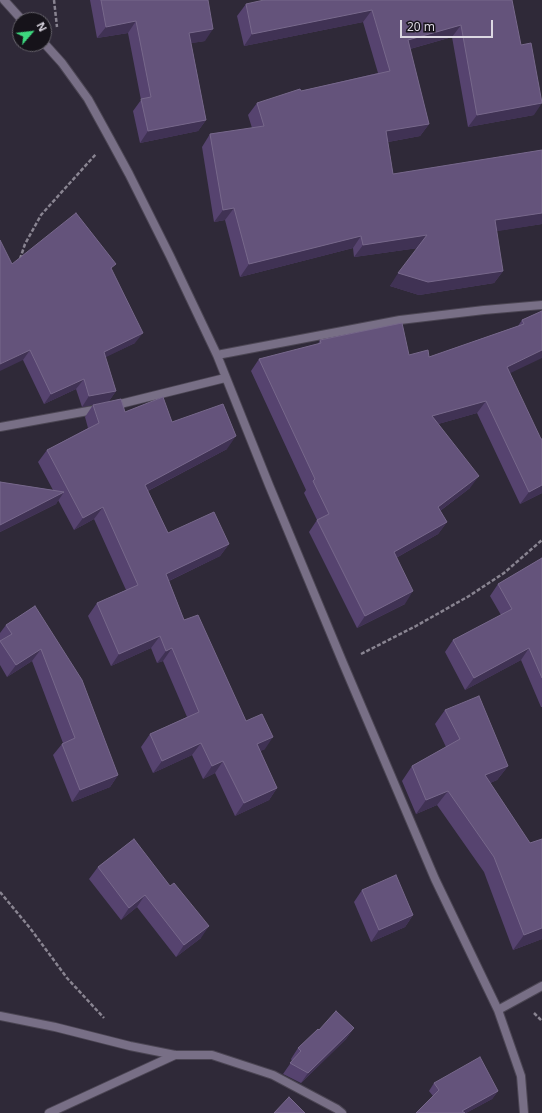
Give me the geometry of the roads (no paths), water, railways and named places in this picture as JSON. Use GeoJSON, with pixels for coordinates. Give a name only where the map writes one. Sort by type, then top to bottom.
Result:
{"type":"FeatureCollection","features":[{"type":"Feature","properties":{"kind":"street"},"geometry":{"type":"LineString","coordinates":[[4,0],[15,12]]}},
{"type":"Feature","properties":{"kind":"street"},"geometry":{"type":"LineString","coordinates":[[52,52],[88,99],[110,139],[170,256],[217,355],[343,663],[435,879],[498,1010],[521,1076],[524,1113]]}},
{"type":"Feature","properties":{"kind":"street"},"geometry":{"type":"LineString","coordinates":[[217,355],[400,320],[542,305]]}},
{"type":"Feature","properties":{"kind":"street"},"geometry":{"type":"LineString","coordinates":[[0,427],[105,408],[226,378]]}},
{"type":"Feature","properties":{"kind":"street"},"geometry":{"type":"LineString","coordinates":[[498,1010],[542,986]]}},
{"type":"Feature","properties":{"kind":"street"},"geometry":{"type":"LineString","coordinates":[[0,1016],[55,1026],[130,1046],[175,1056],[212,1055],[273,1075],[342,1113]]}},
{"type":"Feature","properties":{"kind":"street"},"geometry":{"type":"LineString","coordinates":[[49,1113],[175,1056]]}}]}
